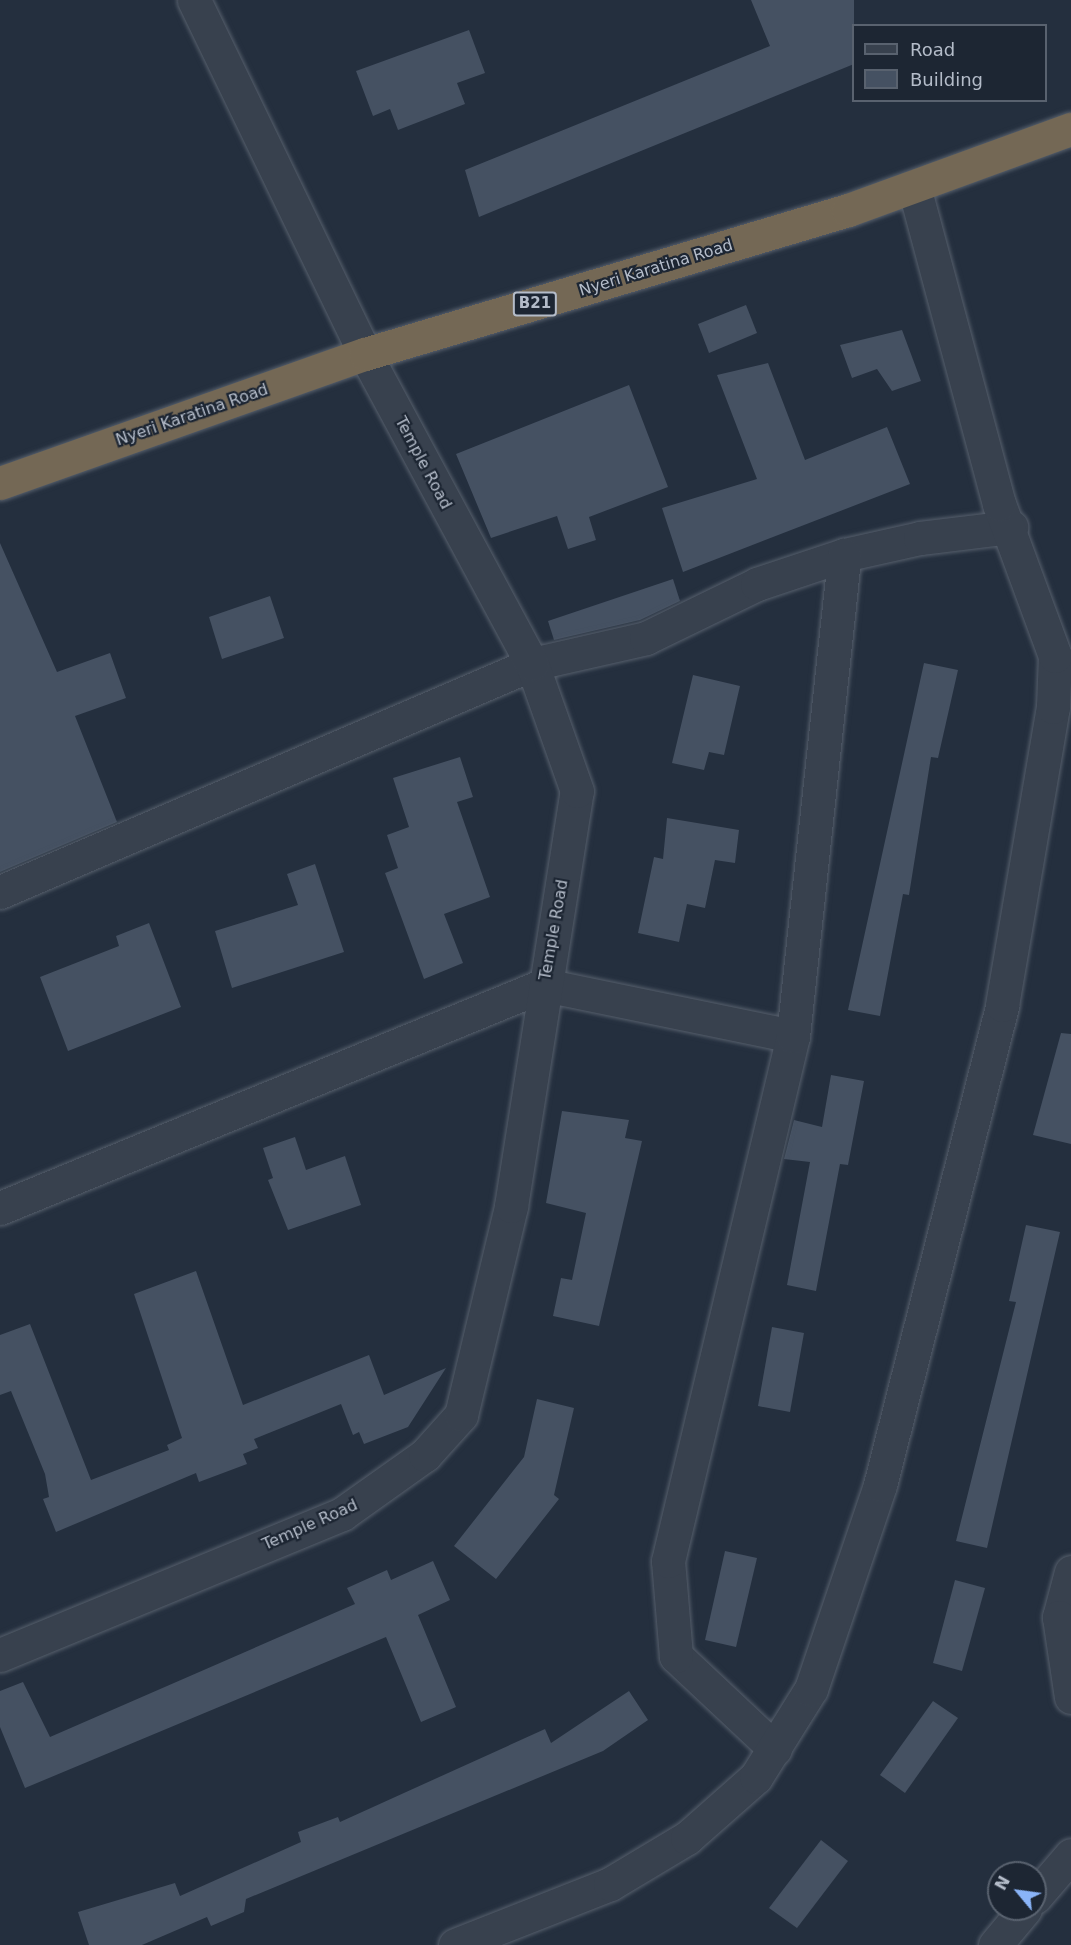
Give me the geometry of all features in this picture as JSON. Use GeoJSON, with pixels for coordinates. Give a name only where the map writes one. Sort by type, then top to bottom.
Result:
{"type":"FeatureCollection","features":[{"type":"Feature","properties":{"kind":"highway","name":"Nyeri Karatina Road"},"geometry":{"type":"LineString","coordinates":[[0,483],[365,354],[914,187],[1071,129]]}},
{"type":"Feature","properties":{"kind":"street","name":"Temple Road"},"geometry":{"type":"LineString","coordinates":[[0,1655],[342,1514],[398,1478],[445,1436],[461,1415],[481,1346],[511,1206],[544,986],[577,791],[532,664],[365,354],[194,0]]}},
{"type":"Feature","properties":{"kind":"street"},"geometry":{"type":"LineString","coordinates":[[455,1945],[610,1884],[671,1848],[722,1811],[756,1777],[811,1689],[880,1485],[1002,1005],[1053,707],[1054,656],[1043,616],[1011,527],[999,504],[914,187]]}},
{"type":"Feature","properties":{"kind":"street"},"geometry":{"type":"LineString","coordinates":[[0,892],[532,664],[646,638],[757,584],[844,555],[1011,527]]}},
{"type":"Feature","properties":{"kind":"street"},"geometry":{"type":"LineString","coordinates":[[775,1749],[676,1656],[668,1561],[793,1036],[844,555]]}},
{"type":"Feature","properties":{"kind":"street"},"geometry":{"type":"LineString","coordinates":[[1043,616],[1071,634]]}},
{"type":"Feature","properties":{"kind":"street"},"geometry":{"type":"LineString","coordinates":[[0,1208],[544,986],[793,1036]]}},
{"type":"Feature","properties":{"kind":"street"},"geometry":{"type":"LineString","coordinates":[[1071,1572],[1059,1617],[1071,1697]]}},
{"type":"Feature","properties":{"kind":"street"},"geometry":{"type":"LineString","coordinates":[[1047,1883],[1071,1855]]}},
{"type":"Feature","properties":{"kind":"street"},"geometry":{"type":"LineString","coordinates":[[994,1945],[1015,1921]]}},
{"type":"Feature","properties":{"kind":"building"},"geometry":{"type":"Polygon","coordinates":[[[751,0],[854,0],[852,65],[479,217],[465,170],[770,46],[751,0]]]}},
{"type":"Feature","properties":{"kind":"building"},"geometry":{"type":"Polygon","coordinates":[[[469,30],[485,73],[457,83],[465,104],[398,130],[390,109],[373,116],[356,71],[469,30]]]}},
{"type":"Feature","properties":{"kind":"building"},"geometry":{"type":"Polygon","coordinates":[[[746,305],[757,333],[709,353],[698,324],[746,305]]]}},
{"type":"Feature","properties":{"kind":"building"},"geometry":{"type":"Polygon","coordinates":[[[902,330],[921,381],[892,391],[877,369],[852,378],[840,345],[902,330]]]}},
{"type":"Feature","properties":{"kind":"building"},"geometry":{"type":"Polygon","coordinates":[[[768,363],[805,460],[887,427],[910,484],[683,572],[662,508],[757,479],[717,375],[768,363]]]}},
{"type":"Feature","properties":{"kind":"building"},"geometry":{"type":"Polygon","coordinates":[[[629,385],[668,487],[589,517],[596,540],[568,549],[557,516],[491,538],[456,454],[629,385]]]}},
{"type":"Feature","properties":{"kind":"building"},"geometry":{"type":"Polygon","coordinates":[[[0,543],[57,672],[110,653],[126,698],[75,716],[117,822],[0,872],[0,543]]]}},
{"type":"Feature","properties":{"kind":"building"},"geometry":{"type":"Polygon","coordinates":[[[673,579],[680,601],[640,620],[554,640],[548,621],[673,579]]]}},
{"type":"Feature","properties":{"kind":"building"},"geometry":{"type":"Polygon","coordinates":[[[270,596],[284,638],[222,659],[209,617],[270,596]]]}},
{"type":"Feature","properties":{"kind":"building"},"geometry":{"type":"Polygon","coordinates":[[[924,663],[958,670],[938,758],[931,757],[909,895],[903,894],[880,1016],[848,1010],[924,663]]]}},
{"type":"Feature","properties":{"kind":"building"},"geometry":{"type":"Polygon","coordinates":[[[693,675],[740,686],[724,755],[709,752],[704,770],[672,763],[693,675]]]}},
{"type":"Feature","properties":{"kind":"building"},"geometry":{"type":"Polygon","coordinates":[[[460,757],[473,797],[457,802],[490,897],[444,914],[463,963],[424,979],[385,873],[398,868],[387,835],[409,827],[393,778],[460,757]]]}},
{"type":"Feature","properties":{"kind":"building"},"geometry":{"type":"Polygon","coordinates":[[[667,818],[739,830],[735,863],[715,860],[705,908],[687,904],[679,942],[638,933],[654,857],[663,859],[667,818]]]}},
{"type":"Feature","properties":{"kind":"building"},"geometry":{"type":"Polygon","coordinates":[[[315,864],[344,952],[232,988],[215,931],[298,905],[287,874],[315,864]]]}},
{"type":"Feature","properties":{"kind":"building"},"geometry":{"type":"Polygon","coordinates":[[[149,923],[181,1007],[68,1051],[40,977],[119,946],[116,936],[149,923]]]}},
{"type":"Feature","properties":{"kind":"building"},"geometry":{"type":"Polygon","coordinates":[[[1061,1033],[1071,1034],[1071,1144],[1033,1135],[1061,1033]]]}},
{"type":"Feature","properties":{"kind":"building"},"geometry":{"type":"Polygon","coordinates":[[[831,1075],[864,1081],[848,1165],[840,1164],[816,1291],[787,1285],[810,1162],[784,1159],[794,1120],[822,1127],[831,1075]]]}},
{"type":"Feature","properties":{"kind":"building"},"geometry":{"type":"Polygon","coordinates":[[[562,1111],[629,1120],[625,1138],[642,1141],[599,1326],[553,1316],[561,1278],[572,1280],[586,1213],[546,1203],[562,1111]]]}},
{"type":"Feature","properties":{"kind":"building"},"geometry":{"type":"Polygon","coordinates":[[[295,1137],[306,1170],[345,1156],[361,1205],[288,1230],[268,1180],[273,1178],[263,1148],[295,1137]]]}},
{"type":"Feature","properties":{"kind":"building"},"geometry":{"type":"Polygon","coordinates":[[[1026,1225],[1060,1232],[987,1548],[956,1541],[1016,1302],[1009,1301],[1026,1225]]]}},
{"type":"Feature","properties":{"kind":"building"},"geometry":{"type":"Polygon","coordinates":[[[196,1271],[243,1405],[369,1355],[384,1395],[446,1368],[408,1427],[364,1444],[359,1432],[353,1435],[341,1404],[254,1439],[258,1448],[243,1454],[247,1464],[199,1482],[196,1473],[56,1532],[43,1499],[49,1497],[45,1474],[11,1391],[0,1395],[0,1335],[30,1324],[91,1480],[169,1450],[167,1445],[182,1438],[134,1294],[196,1271]]]}},
{"type":"Feature","properties":{"kind":"building"},"geometry":{"type":"Polygon","coordinates":[[[772,1327],[804,1333],[790,1412],[758,1406],[772,1327]]]}},
{"type":"Feature","properties":{"kind":"building"},"geometry":{"type":"Polygon","coordinates":[[[537,1399],[574,1408],[554,1495],[559,1499],[496,1579],[454,1546],[524,1457],[537,1399]]]}},
{"type":"Feature","properties":{"kind":"building"},"geometry":{"type":"Polygon","coordinates":[[[725,1551],[757,1558],[736,1647],[705,1640],[725,1551]]]}},
{"type":"Feature","properties":{"kind":"building"},"geometry":{"type":"Polygon","coordinates":[[[433,1561],[450,1600],[418,1615],[456,1707],[421,1722],[386,1637],[25,1788],[0,1727],[0,1691],[23,1682],[50,1737],[355,1604],[347,1588],[387,1570],[391,1580],[433,1561]]]}},
{"type":"Feature","properties":{"kind":"building"},"geometry":{"type":"Polygon","coordinates":[[[955,1580],[985,1588],[962,1671],[933,1663],[955,1580]]]}},
{"type":"Feature","properties":{"kind":"building"},"geometry":{"type":"Polygon","coordinates":[[[629,1691],[648,1720],[603,1751],[246,1899],[244,1912],[211,1926],[207,1917],[142,1945],[89,1945],[78,1912],[175,1883],[180,1896],[301,1842],[298,1832],[338,1817],[340,1822],[545,1729],[551,1743],[629,1691]]]}},
{"type":"Feature","properties":{"kind":"building"},"geometry":{"type":"Polygon","coordinates":[[[933,1701],[958,1718],[905,1793],[880,1775],[933,1701]]]}},
{"type":"Feature","properties":{"kind":"building"},"geometry":{"type":"Polygon","coordinates":[[[821,1840],[848,1861],[797,1928],[769,1908],[821,1840]]]}}]}
